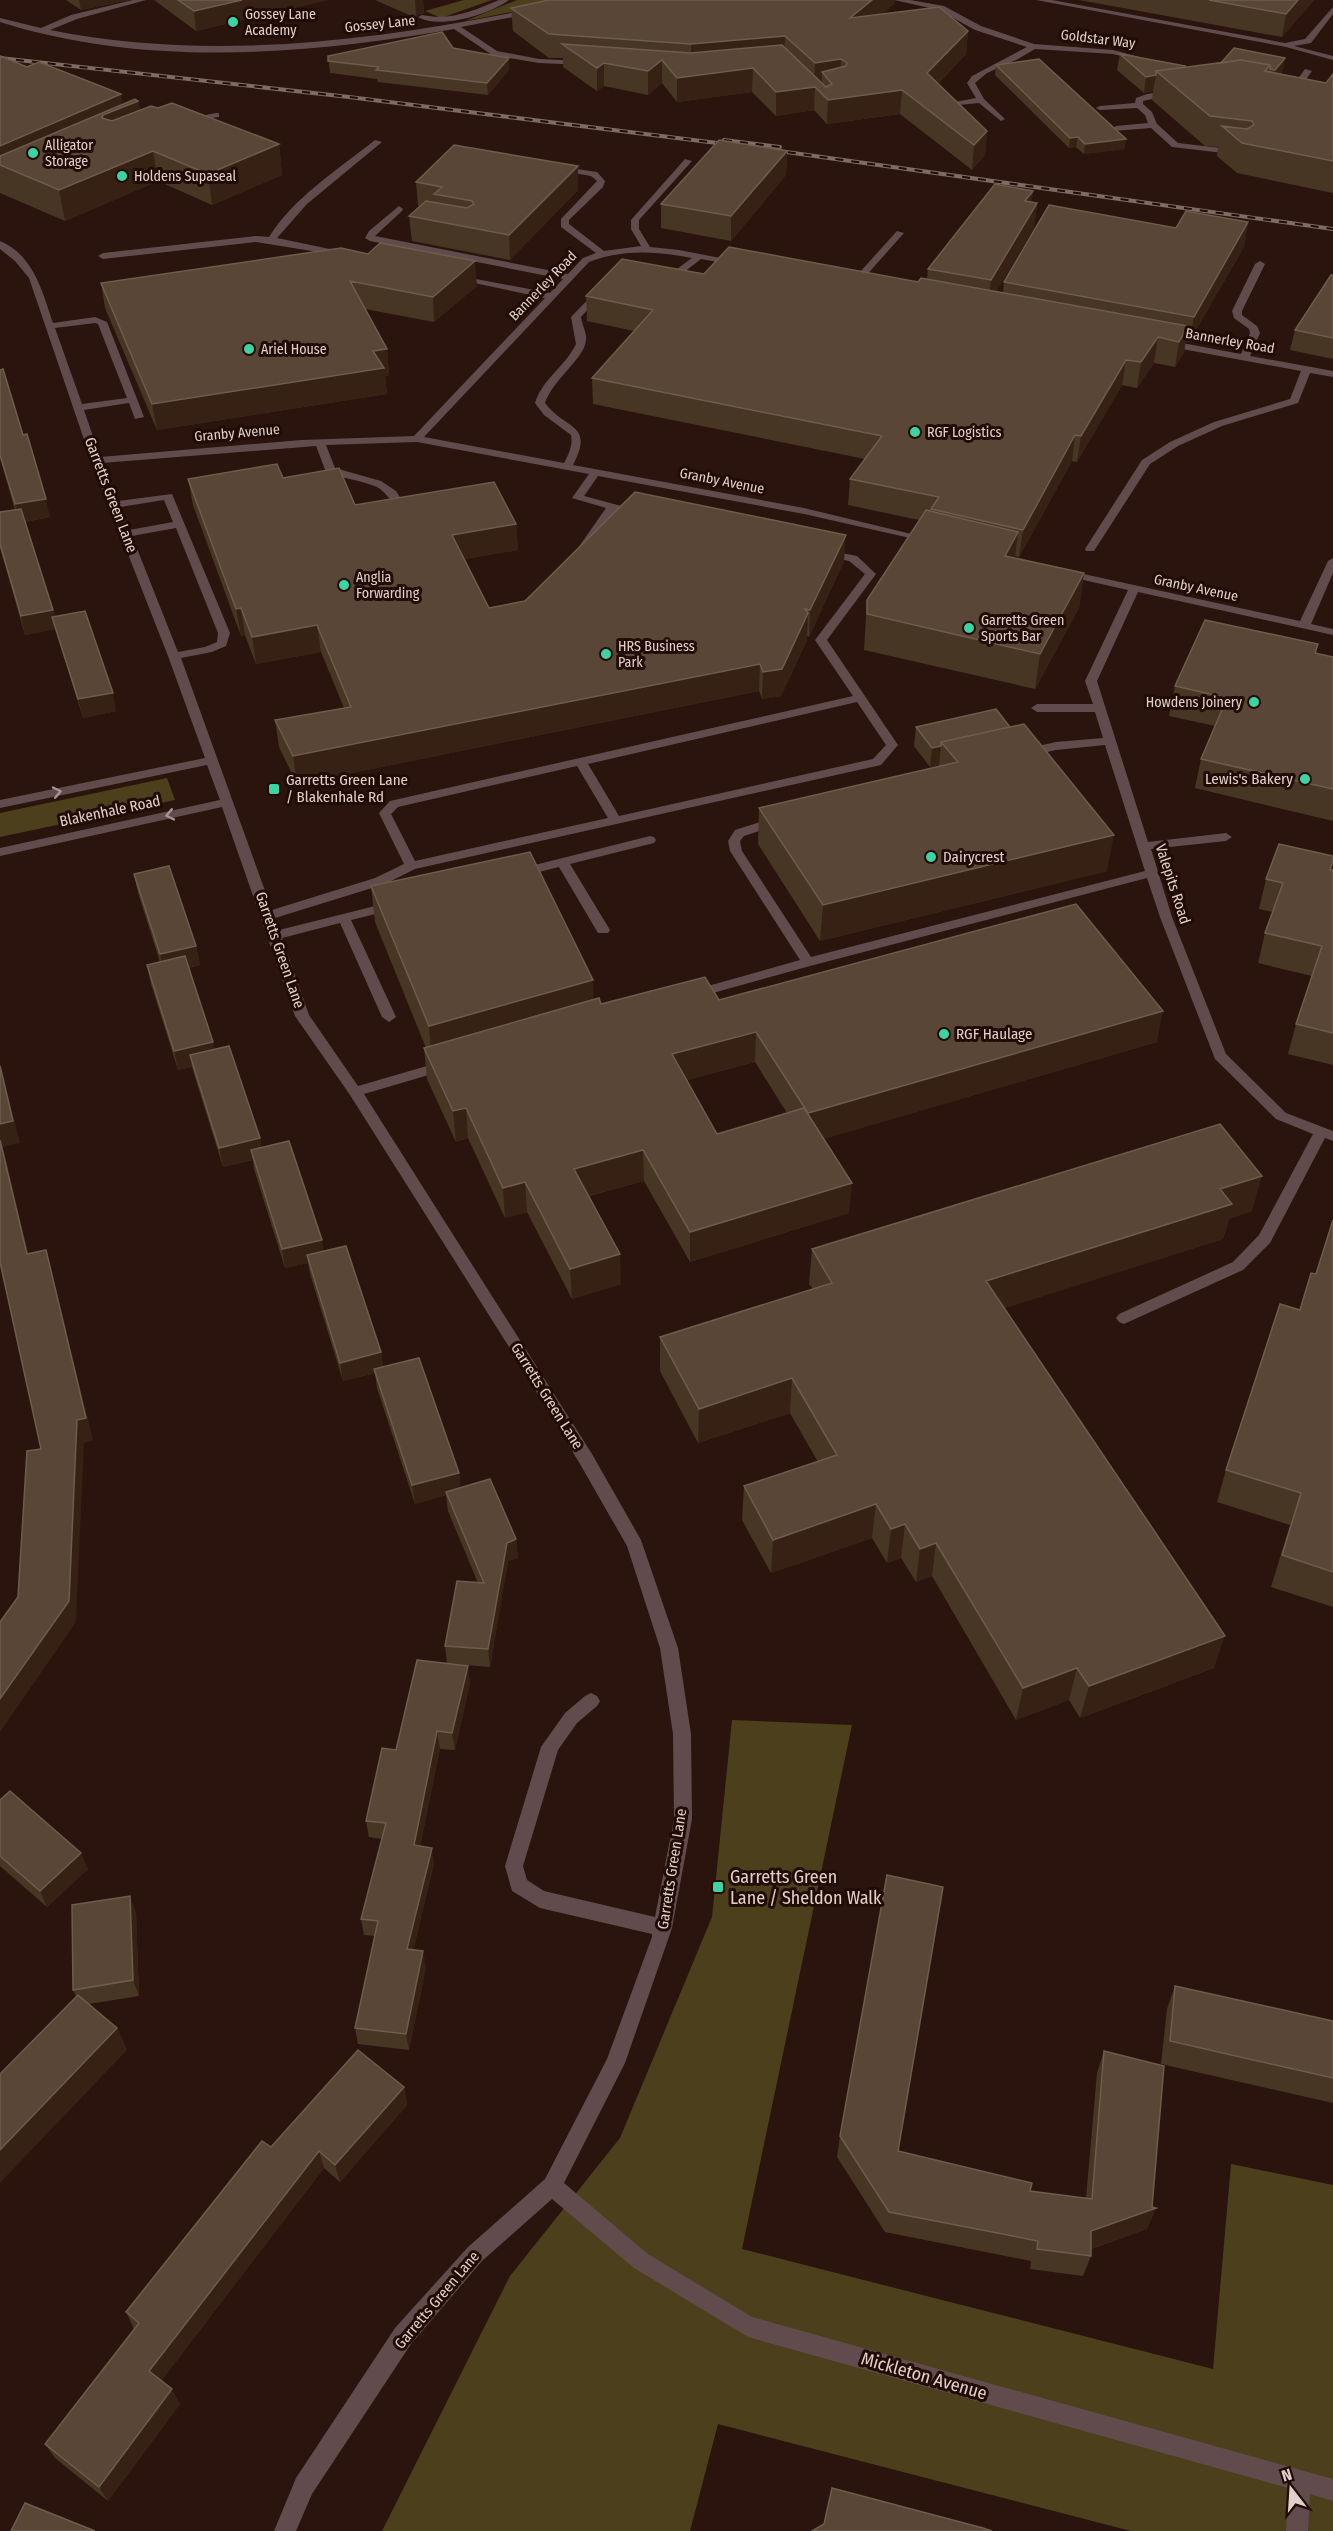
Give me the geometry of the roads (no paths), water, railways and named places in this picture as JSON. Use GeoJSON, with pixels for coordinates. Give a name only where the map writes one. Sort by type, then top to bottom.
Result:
{"type":"FeatureCollection","features":[{"type":"Feature","properties":{"kind":"street"},"geometry":{"type":"LineString","coordinates":[[42,31],[74,17],[142,0]]}},
{"type":"Feature","properties":{"kind":"street","name":"Gossey Lane"},"geometry":{"type":"LineString","coordinates":[[422,17],[435,21],[452,19],[505,0]]}},
{"type":"Feature","properties":{"kind":"street","name":"Goldstar Way"},"geometry":{"type":"LineString","coordinates":[[898,0],[941,8],[978,28],[1034,46],[1113,52],[1146,59],[1177,70]]}},
{"type":"Feature","properties":{"kind":"street"},"geometry":{"type":"LineString","coordinates":[[1040,0],[1285,45],[1333,58]]}},
{"type":"Feature","properties":{"kind":"street"},"geometry":{"type":"LineString","coordinates":[[1285,45],[1308,41],[1333,9]]}},
{"type":"Feature","properties":{"kind":"street","name":"Gossey Lane"},"geometry":{"type":"LineString","coordinates":[[0,20],[42,31],[115,44],[226,50],[391,38],[457,28],[536,10]]}},
{"type":"Feature","properties":{"kind":"street"},"geometry":{"type":"LineString","coordinates":[[457,28],[495,53],[539,61],[591,63]]}},
{"type":"Feature","properties":{"kind":"street"},"geometry":{"type":"LineString","coordinates":[[1001,119],[981,99],[971,83],[975,76],[1014,59],[1034,46]]}},
{"type":"Feature","properties":{"kind":"street"},"geometry":{"type":"LineString","coordinates":[[1281,92],[1292,94],[1308,71]]}},
{"type":"Feature","properties":{"kind":"street"},"geometry":{"type":"LineString","coordinates":[[1139,105],[1139,100],[1147,96],[1183,90]]}},
{"type":"Feature","properties":{"kind":"street"},"geometry":{"type":"LineString","coordinates":[[948,104],[981,99]]}},
{"type":"Feature","properties":{"kind":"street"},"geometry":{"type":"LineString","coordinates":[[1100,108],[1139,105],[1149,114],[1153,125],[1175,145],[1242,154]]}},
{"type":"Feature","properties":{"kind":"street"},"geometry":{"type":"LineString","coordinates":[[184,119],[216,115]]}},
{"type":"Feature","properties":{"kind":"street"},"geometry":{"type":"LineString","coordinates":[[1116,129],[1153,125]]}},
{"type":"Feature","properties":{"kind":"street"},"geometry":{"type":"LineString","coordinates":[[272,240],[276,230],[294,212],[378,142]]}},
{"type":"Feature","properties":{"kind":"street"},"geometry":{"type":"LineString","coordinates":[[647,249],[635,229],[635,220],[688,161]]}},
{"type":"Feature","properties":{"kind":"street"},"geometry":{"type":"LineString","coordinates":[[547,166],[599,177],[600,185],[565,219],[564,225],[601,253]]}},
{"type":"Feature","properties":{"kind":"street"},"geometry":{"type":"LineString","coordinates":[[398,213],[372,233],[370,238],[569,277]]}},
{"type":"Feature","properties":{"kind":"street"},"geometry":{"type":"LineString","coordinates":[[853,285],[900,233]]}},
{"type":"Feature","properties":{"kind":"street"},"geometry":{"type":"LineString","coordinates":[[103,256],[238,240],[272,240],[354,256]]}},
{"type":"Feature","properties":{"kind":"street","name":"Garretts Green Lane"},"geometry":{"type":"LineString","coordinates":[[0,244],[18,259],[33,278],[96,460],[174,656],[302,1016],[355,1092],[586,1459],[635,1545],[669,1648],[682,1734],[683,1819],[663,1928],[615,2063],[552,2186],[475,2254],[403,2336],[304,2486],[285,2531]]}},
{"type":"Feature","properties":{"kind":"street","name":"Bannerley Road"},"geometry":{"type":"LineString","coordinates":[[417,439],[586,260],[601,253],[625,249],[647,249],[742,265]]}},
{"type":"Feature","properties":{"kind":"street"},"geometry":{"type":"LineString","coordinates":[[655,273],[680,271],[698,256]]}},
{"type":"Feature","properties":{"kind":"street"},"geometry":{"type":"LineString","coordinates":[[1244,358],[1255,333],[1254,328],[1237,316],[1237,311],[1260,264]]}},
{"type":"Feature","properties":{"kind":"street"},"geometry":{"type":"LineString","coordinates":[[447,275],[550,296]]}},
{"type":"Feature","properties":{"kind":"street"},"geometry":{"type":"LineString","coordinates":[[567,467],[578,448],[577,438],[570,428],[544,412],[540,403],[542,390],[576,353],[582,342],[581,333],[576,325],[576,316],[608,282]]}},
{"type":"Feature","properties":{"kind":"street"},"geometry":{"type":"LineString","coordinates":[[842,283],[865,287]]}},
{"type":"Feature","properties":{"kind":"street"},"geometry":{"type":"LineString","coordinates":[[50,326],[95,320],[102,322],[138,417]]}},
{"type":"Feature","properties":{"kind":"street","name":"Bannerley Road"},"geometry":{"type":"LineString","coordinates":[[1152,341],[1333,374]]}},
{"type":"Feature","properties":{"kind":"street"},"geometry":{"type":"LineString","coordinates":[[1090,549],[1146,462],[1174,444],[1218,424],[1294,401],[1306,369]]}},
{"type":"Feature","properties":{"kind":"street"},"geometry":{"type":"LineString","coordinates":[[78,408],[132,400]]}},
{"type":"Feature","properties":{"kind":"street","name":"Granby Avenue"},"geometry":{"type":"LineString","coordinates":[[96,460],[320,442],[417,439],[804,511],[941,544]]}},
{"type":"Feature","properties":{"kind":"street"},"geometry":{"type":"LineString","coordinates":[[320,442],[330,470],[342,476],[387,487],[398,502]]}},
{"type":"Feature","properties":{"kind":"street"},"geometry":{"type":"LineString","coordinates":[[596,472],[577,498],[648,514]]}},
{"type":"Feature","properties":{"kind":"street"},"geometry":{"type":"LineString","coordinates":[[114,505],[168,496],[224,633],[222,644],[208,650],[174,656]]}},
{"type":"Feature","properties":{"kind":"street"},"geometry":{"type":"LineString","coordinates":[[574,561],[614,506]]}},
{"type":"Feature","properties":{"kind":"street"},"geometry":{"type":"LineString","coordinates":[[126,534],[179,524]]}},
{"type":"Feature","properties":{"kind":"street"},"geometry":{"type":"LineString","coordinates":[[268,916],[380,881],[411,866],[877,762],[892,745],[821,640],[872,574],[853,558],[818,551]]}},
{"type":"Feature","properties":{"kind":"street"},"geometry":{"type":"LineString","coordinates":[[1304,626],[1333,561]]}},
{"type":"Feature","properties":{"kind":"street","name":"Granby Avenue"},"geometry":{"type":"LineString","coordinates":[[1055,571],[1333,632]]}},
{"type":"Feature","properties":{"kind":"street","name":"Valepits Road"},"geometry":{"type":"LineString","coordinates":[[1134,590],[1091,681],[1166,917],[1220,1056],[1281,1116],[1327,1134]]}},
{"type":"Feature","properties":{"kind":"street"},"geometry":{"type":"LineString","coordinates":[[411,866],[385,813],[394,804],[860,698]]}},
{"type":"Feature","properties":{"kind":"street"},"geometry":{"type":"LineString","coordinates":[[1037,708],[1100,708]]}},
{"type":"Feature","properties":{"kind":"street"},"geometry":{"type":"LineString","coordinates":[[1016,754],[1056,746],[1110,741]]}},
{"type":"Feature","properties":{"kind":"street","name":"Blakenhale Road"},"geometry":{"type":"LineString","coordinates":[[0,804],[212,760]]}},
{"type":"Feature","properties":{"kind":"street"},"geometry":{"type":"LineString","coordinates":[[580,762],[616,821]]}},
{"type":"Feature","properties":{"kind":"street","name":"Blakenhale Road"},"geometry":{"type":"LineString","coordinates":[[0,852],[227,802]]}},
{"type":"Feature","properties":{"kind":"street"},"geometry":{"type":"LineString","coordinates":[[791,818],[739,833],[734,841],[736,851],[808,962]]}},
{"type":"Feature","properties":{"kind":"street"},"geometry":{"type":"LineString","coordinates":[[1143,846],[1226,837]]}},
{"type":"Feature","properties":{"kind":"street"},"geometry":{"type":"LineString","coordinates":[[505,877],[650,840]]}},
{"type":"Feature","properties":{"kind":"street"},"geometry":{"type":"LineString","coordinates":[[563,862],[603,930]]}},
{"type":"Feature","properties":{"kind":"street"},"geometry":{"type":"LineString","coordinates":[[683,998],[808,962],[1152,873]]}},
{"type":"Feature","properties":{"kind":"street"},"geometry":{"type":"LineString","coordinates":[[275,935],[401,903]]}},
{"type":"Feature","properties":{"kind":"street"},"geometry":{"type":"LineString","coordinates":[[344,918],[389,1017]]}},
{"type":"Feature","properties":{"kind":"street"},"geometry":{"type":"LineString","coordinates":[[355,1092],[455,1064]]}},
{"type":"Feature","properties":{"kind":"street"},"geometry":{"type":"LineString","coordinates":[[1124,1318],[1238,1266],[1265,1239],[1327,1134]]}},
{"type":"Feature","properties":{"kind":"street"},"geometry":{"type":"LineString","coordinates":[[591,1701],[571,1718],[550,1748],[514,1866],[519,1885],[540,1899],[663,1928]]}},
{"type":"Feature","properties":{"kind":"street","name":"Mickleton Avenue"},"geometry":{"type":"LineString","coordinates":[[552,2186],[641,2261],[748,2326],[1333,2490]]}},
{"type":"Feature","properties":{"kind":"street"},"geometry":{"type":"LineString","coordinates":[[1297,2531],[1299,2481]]}},
{"type":"Feature","properties":{"kind":"railway"},"geometry":{"type":"LineString","coordinates":[[0,58],[349,97],[733,145]]}},
{"type":"Feature","properties":{"kind":"railway"},"geometry":{"type":"LineString","coordinates":[[724,140],[780,147]]}},
{"type":"Feature","properties":{"kind":"railway"},"geometry":{"type":"LineString","coordinates":[[772,150],[1333,229]]}},
{"type":"Feature","properties":{"kind":"place","name":"Gossey Lane Academy"},"geometry":{"type":"Point","coordinates":[233,22]}},
{"type":"Feature","properties":{"kind":"place","name":"Alligator Storage"},"geometry":{"type":"Point","coordinates":[33,153]}},
{"type":"Feature","properties":{"kind":"place","name":"Holdens Supaseal"},"geometry":{"type":"Point","coordinates":[122,176]}},
{"type":"Feature","properties":{"kind":"place","name":"Ariel House"},"geometry":{"type":"Point","coordinates":[249,349]}},
{"type":"Feature","properties":{"kind":"place","name":"RGF Logistics"},"geometry":{"type":"Point","coordinates":[915,432]}},
{"type":"Feature","properties":{"kind":"place","name":"Anglia Forwarding"},"geometry":{"type":"Point","coordinates":[344,585]}},
{"type":"Feature","properties":{"kind":"place","name":"Garretts Green Sports Bar"},"geometry":{"type":"Point","coordinates":[969,628]}},
{"type":"Feature","properties":{"kind":"place","name":"HRS Business Park"},"geometry":{"type":"Point","coordinates":[606,654]}},
{"type":"Feature","properties":{"kind":"place","name":"Howdens Joinery"},"geometry":{"type":"Point","coordinates":[1254,702]}},
{"type":"Feature","properties":{"kind":"place","name":"Lewis's Bakery"},"geometry":{"type":"Point","coordinates":[1305,779]}},
{"type":"Feature","properties":{"kind":"place","name":"Garretts Green Lane / Blakenhale Rd"},"geometry":{"type":"Point","coordinates":[274,789]}},
{"type":"Feature","properties":{"kind":"place","name":"Dairycrest"},"geometry":{"type":"Point","coordinates":[931,857]}},
{"type":"Feature","properties":{"kind":"place","name":"RGF Haulage"},"geometry":{"type":"Point","coordinates":[944,1034]}},
{"type":"Feature","properties":{"kind":"place","name":"Garretts Green Lane / Sheldon Walk"},"geometry":{"type":"Point","coordinates":[718,1887]}}]}
